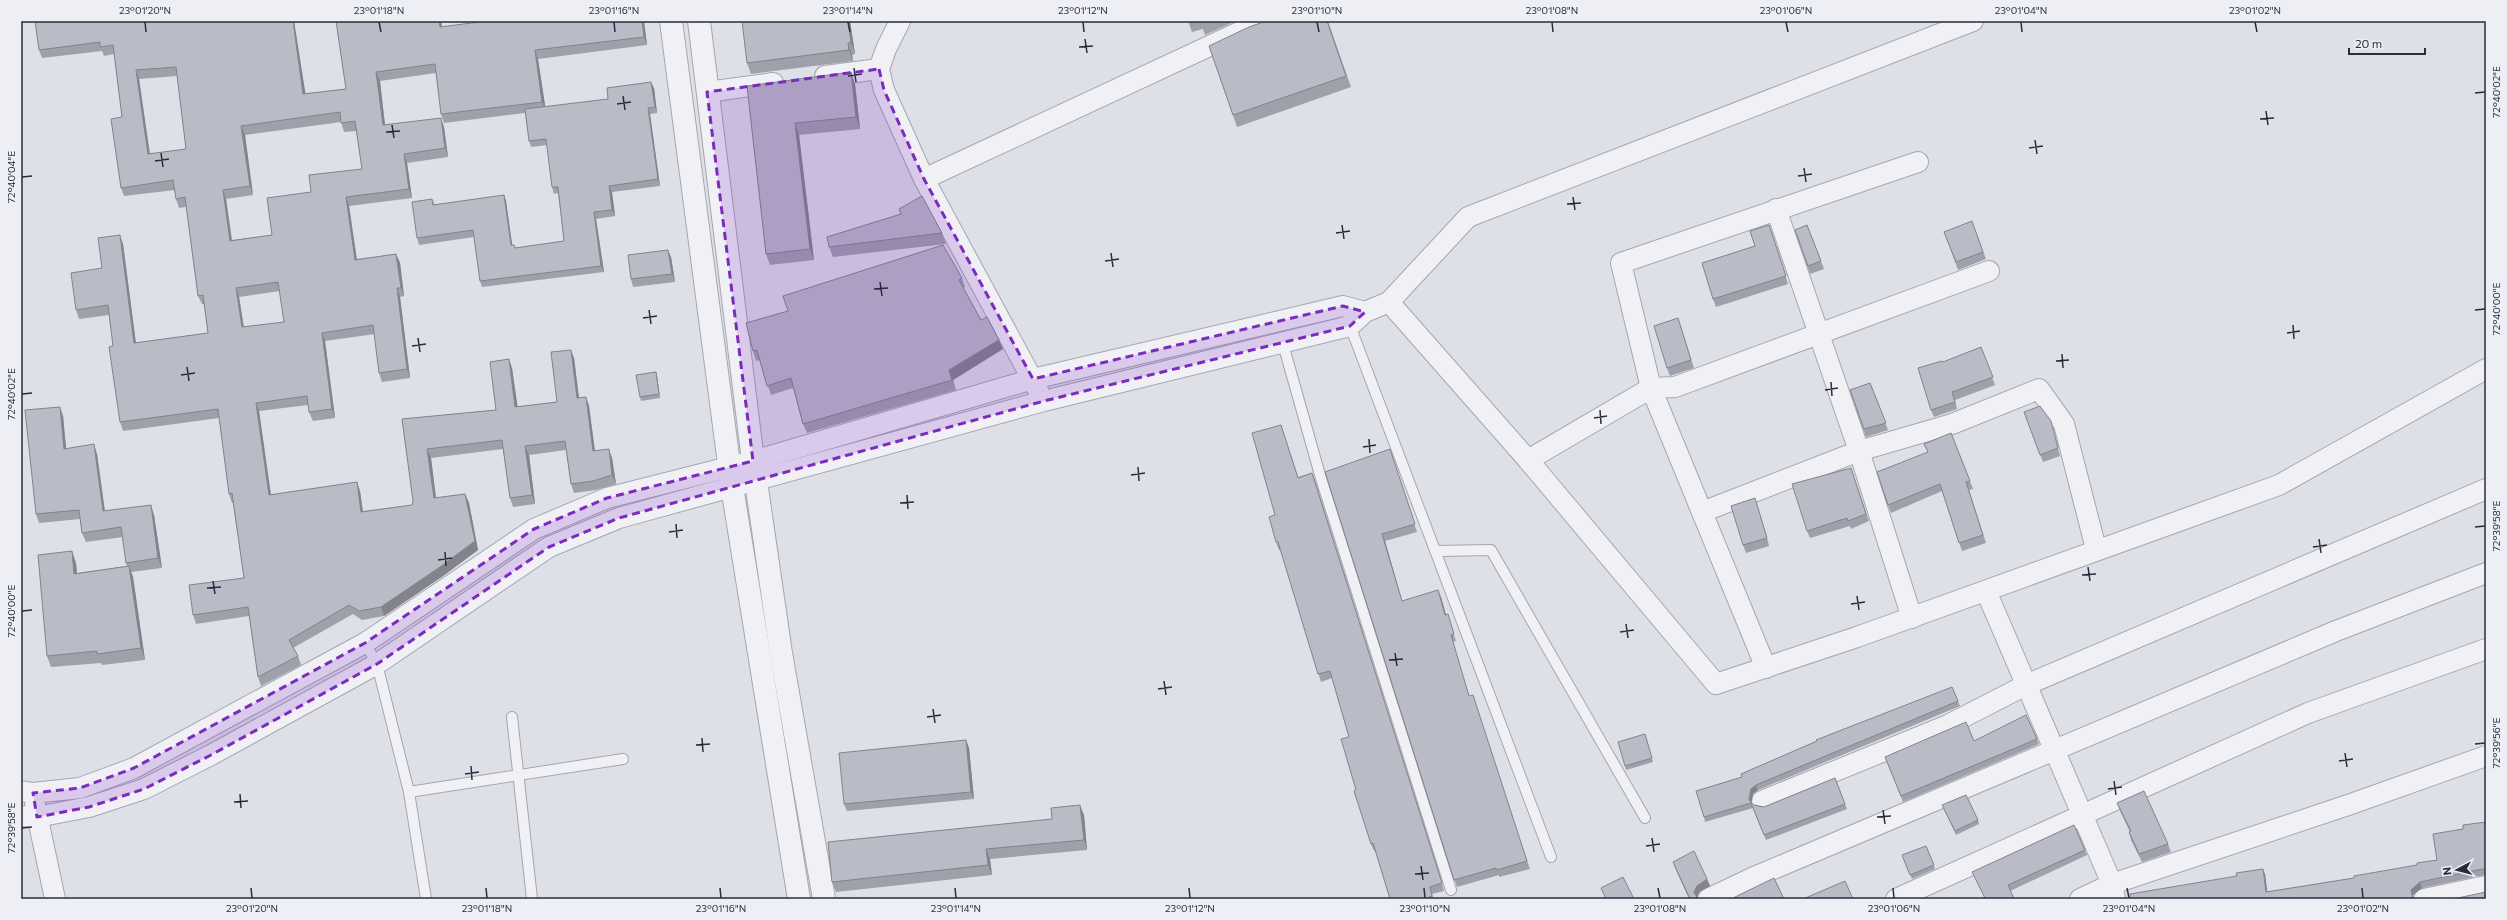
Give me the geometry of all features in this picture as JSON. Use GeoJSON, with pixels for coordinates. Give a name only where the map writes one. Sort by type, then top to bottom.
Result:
{"type":"FeatureCollection","features":[{"type":"Feature","properties":{"kind":"street"},"geometry":{"type":"LineString","coordinates":[[671,21],[731,477],[799,899]]}},
{"type":"Feature","properties":{"kind":"street"},"geometry":{"type":"LineString","coordinates":[[699,21],[754,471],[780,653],[824,899]]}},
{"type":"Feature","properties":{"kind":"street"},"geometry":{"type":"LineString","coordinates":[[900,21],[878,69],[884,90],[924,179],[1044,401]]}},
{"type":"Feature","properties":{"kind":"street"},"geometry":{"type":"LineString","coordinates":[[924,179],[1263,21]]}},
{"type":"Feature","properties":{"kind":"street"},"geometry":{"type":"LineString","coordinates":[[55,899],[29,817],[27,792],[80,788],[134,768],[365,643],[534,529],[607,498],[731,477],[1283,344],[1350,326],[1365,312],[1389,302],[1468,217],[1973,21]]}},
{"type":"Feature","properties":{"kind":"street"},"geometry":{"type":"LineString","coordinates":[[707,92],[878,69]]}},
{"type":"Feature","properties":{"kind":"street"},"geometry":{"type":"LineString","coordinates":[[1766,668],[1651,388],[1621,263],[1776,209],[1918,162]]}},
{"type":"Feature","properties":{"kind":"street"},"geometry":{"type":"LineString","coordinates":[[1776,209],[1859,452],[1912,618]]}},
{"type":"Feature","properties":{"kind":"street"},"geometry":{"type":"LineString","coordinates":[[1528,460],[1651,388],[1675,387],[1989,271]]}},
{"type":"Feature","properties":{"kind":"street"},"geometry":{"type":"LineString","coordinates":[[1389,302],[1528,460],[1716,684],[1912,618],[2096,549],[2280,485],[2486,369]]}},
{"type":"Feature","properties":{"kind":"street"},"geometry":{"type":"LineString","coordinates":[[754,471],[1033,380],[1343,306],[1365,312]]}},
{"type":"Feature","properties":{"kind":"street"},"geometry":{"type":"LineString","coordinates":[[1702,512],[1859,452],[1952,424],[2039,390],[2064,424],[2096,549]]}},
{"type":"Feature","properties":{"kind":"street"},"geometry":{"type":"LineString","coordinates":[[29,817],[90,808],[144,789],[210,755],[377,664],[549,548],[619,518],[731,477]]}},
{"type":"Feature","properties":{"kind":"street"},"geometry":{"type":"LineString","coordinates":[[1762,801],[1948,725],[2026,684],[2486,489]]}},
{"type":"Feature","properties":{"kind":"street"},"geometry":{"type":"LineString","coordinates":[[1708,899],[1759,875],[2336,631],[2486,573]]}},
{"type":"Feature","properties":{"kind":"street"},"geometry":{"type":"LineString","coordinates":[[1986,591],[2114,892]]}},
{"type":"Feature","properties":{"kind":"street"},"geometry":{"type":"LineString","coordinates":[[1896,899],[2308,713],[2486,649]]}},
{"type":"Feature","properties":{"kind":"street"},"geometry":{"type":"LineString","coordinates":[[2080,899],[2114,892],[2351,804],[2486,756]]}},
{"type":"Feature","properties":{"kind":"street"},"geometry":{"type":"LineString","coordinates":[[2424,899],[2486,886]]}},
{"type":"Feature","properties":{"kind":"lane"},"geometry":{"type":"LineString","coordinates":[[1343,306],[1551,857]]}},
{"type":"Feature","properties":{"kind":"lane"},"geometry":{"type":"LineString","coordinates":[[1283,344],[1451,890]]}},
{"type":"Feature","properties":{"kind":"lane"},"geometry":{"type":"LineString","coordinates":[[1383,452],[1397,447]]}},
{"type":"Feature","properties":{"kind":"lane"},"geometry":{"type":"LineString","coordinates":[[1436,551],[1491,550],[1645,818]]}},
{"type":"Feature","properties":{"kind":"lane"},"geometry":{"type":"LineString","coordinates":[[365,643],[377,664],[409,792],[426,899]]}},
{"type":"Feature","properties":{"kind":"lane"},"geometry":{"type":"LineString","coordinates":[[512,717],[520,775],[532,899]]}},
{"type":"Feature","properties":{"kind":"lane"},"geometry":{"type":"LineString","coordinates":[[409,792],[623,759]]}},
{"type":"Feature","properties":{"kind":"highlighted area"},"geometry":{"type":"Polygon","coordinates":[[[879,69],[884,90],[924,179],[1033,379],[1343,306],[1365,312],[1350,326],[1044,401],[619,518],[549,547],[377,664],[211,755],[144,789],[89,807],[37,817],[33,793],[80,788],[134,768],[365,643],[534,529],[607,498],[753,461],[707,92],[879,69]]]}},
{"type":"Feature","properties":{"kind":"building"},"geometry":{"type":"Polygon","coordinates":[[[35,21],[293,21],[303,94],[346,89],[336,21],[439,21],[440,27],[487,21],[642,21],[644,37],[535,50],[542,102],[441,114],[435,64],[376,72],[383,125],[441,118],[445,148],[404,154],[409,189],[346,197],[355,260],[396,254],[401,288],[397,288],[407,369],[379,373],[373,325],[322,333],[332,409],[309,412],[307,396],[256,403],[269,495],[357,482],[361,512],[412,505],[413,501],[402,419],[496,410],[490,362],[509,359],[515,407],[557,402],[551,352],[571,350],[577,398],[586,397],[593,451],[609,449],[612,475],[593,481],[571,484],[565,441],[525,446],[532,495],[510,498],[502,440],[427,449],[434,498],[465,494],[475,541],[381,607],[359,611],[349,605],[289,640],[298,656],[258,677],[248,607],[193,615],[189,585],[244,578],[232,493],[229,494],[218,409],[120,422],[109,347],[113,346],[108,305],[76,310],[71,273],[102,268],[98,238],[120,235],[134,343],[208,333],[203,295],[198,296],[185,197],[176,199],[173,180],[121,188],[111,119],[122,117],[113,45],[100,47],[100,42],[39,50],[35,21]],[[176,67],[136,70],[148,154],[186,149],[176,67]],[[340,112],[241,126],[250,186],[223,190],[230,241],[272,235],[267,198],[311,192],[309,175],[362,169],[355,121],[341,123],[340,112]],[[278,282],[236,288],[242,327],[284,322],[278,282]]]}},
{"type":"Feature","properties":{"kind":"building"},"geometry":{"type":"Polygon","coordinates":[[[742,21],[848,21],[851,43],[848,43],[849,50],[747,63],[742,21]]]}},
{"type":"Feature","properties":{"kind":"building"},"geometry":{"type":"Polygon","coordinates":[[[1266,21],[1327,21],[1346,76],[1233,115],[1209,46],[1249,27],[1266,21]]]}},
{"type":"Feature","properties":{"kind":"building"},"geometry":{"type":"Polygon","coordinates":[[[851,72],[856,117],[795,123],[810,249],[766,254],[747,86],[851,72]]]}},
{"type":"Feature","properties":{"kind":"building"},"geometry":{"type":"Polygon","coordinates":[[[651,82],[655,107],[648,108],[658,179],[609,186],[612,210],[594,212],[601,266],[480,281],[473,230],[417,238],[412,202],[432,199],[433,205],[504,195],[511,245],[514,245],[515,248],[564,241],[558,187],[552,187],[546,139],[529,141],[525,109],[608,99],[607,88],[651,82]]]}},
{"type":"Feature","properties":{"kind":"building"},"geometry":{"type":"Polygon","coordinates":[[[922,196],[942,233],[829,247],[827,237],[901,214],[899,209],[922,196]]]}},
{"type":"Feature","properties":{"kind":"building"},"geometry":{"type":"Polygon","coordinates":[[[1972,221],[1983,252],[1956,262],[1944,232],[1972,221]]]}},
{"type":"Feature","properties":{"kind":"building"},"geometry":{"type":"Polygon","coordinates":[[[1769,225],[1786,276],[1713,299],[1702,263],[1755,246],[1750,231],[1769,225]]]}},
{"type":"Feature","properties":{"kind":"building"},"geometry":{"type":"Polygon","coordinates":[[[1807,225],[1821,261],[1808,266],[1795,230],[1807,225]]]}},
{"type":"Feature","properties":{"kind":"building"},"geometry":{"type":"Polygon","coordinates":[[[943,245],[962,278],[959,280],[981,320],[987,317],[999,340],[949,370],[952,380],[803,424],[791,378],[767,386],[757,350],[753,351],[746,323],[788,311],[783,296],[943,245]]]}},
{"type":"Feature","properties":{"kind":"building"},"geometry":{"type":"Polygon","coordinates":[[[668,250],[672,274],[631,279],[628,255],[668,250]]]}},
{"type":"Feature","properties":{"kind":"building"},"geometry":{"type":"Polygon","coordinates":[[[1678,318],[1691,360],[1667,368],[1654,326],[1678,318]]]}},
{"type":"Feature","properties":{"kind":"building"},"geometry":{"type":"Polygon","coordinates":[[[1981,347],[1993,377],[1952,392],[1955,402],[1931,410],[1918,368],[1942,361],[1943,362],[1981,347]]]}},
{"type":"Feature","properties":{"kind":"building"},"geometry":{"type":"Polygon","coordinates":[[[656,372],[659,394],[640,397],[636,375],[656,372]]]}},
{"type":"Feature","properties":{"kind":"building"},"geometry":{"type":"Polygon","coordinates":[[[1870,383],[1886,423],[1864,429],[1850,390],[1870,383]]]}},
{"type":"Feature","properties":{"kind":"building"},"geometry":{"type":"Polygon","coordinates":[[[2040,406],[2051,421],[2058,448],[2040,455],[2024,412],[2040,406]]]}},
{"type":"Feature","properties":{"kind":"building"},"geometry":{"type":"Polygon","coordinates":[[[60,407],[64,449],[94,444],[103,511],[151,505],[158,558],[126,563],[121,527],[82,533],[79,510],[36,514],[25,410],[60,407]]]}},
{"type":"Feature","properties":{"kind":"building"},"geometry":{"type":"Polygon","coordinates":[[[1281,425],[1298,478],[1312,473],[1442,883],[1430,887],[1432,896],[1424,899],[1390,899],[1373,843],[1371,844],[1354,791],[1356,790],[1341,739],[1349,737],[1330,671],[1318,674],[1278,542],[1276,542],[1269,517],[1275,515],[1252,433],[1281,425]]]}},
{"type":"Feature","properties":{"kind":"building"},"geometry":{"type":"Polygon","coordinates":[[[1951,433],[1970,481],[1966,482],[1983,535],[1959,543],[1940,484],[1888,505],[1877,472],[1928,452],[1924,444],[1951,433]]]}},
{"type":"Feature","properties":{"kind":"building"},"geometry":{"type":"Polygon","coordinates":[[[1390,449],[1415,524],[1382,534],[1402,601],[1438,590],[1445,615],[1448,614],[1454,634],[1451,635],[1469,696],[1473,695],[1527,861],[1454,880],[1325,472],[1390,449]]]}},
{"type":"Feature","properties":{"kind":"building"},"geometry":{"type":"Polygon","coordinates":[[[1851,468],[1866,514],[1848,521],[1847,518],[1807,531],[1792,484],[1851,468]]]}},
{"type":"Feature","properties":{"kind":"building"},"geometry":{"type":"Polygon","coordinates":[[[1755,498],[1767,538],[1743,545],[1731,506],[1755,498]]]}},
{"type":"Feature","properties":{"kind":"building"},"geometry":{"type":"Polygon","coordinates":[[[72,551],[74,574],[129,566],[141,648],[97,654],[97,651],[47,656],[38,555],[72,551]]]}},
{"type":"Feature","properties":{"kind":"building"},"geometry":{"type":"Polygon","coordinates":[[[1952,687],[1958,701],[1756,785],[1751,789],[1749,800],[1754,805],[1764,807],[1835,778],[1845,804],[1764,835],[1751,803],[1704,817],[1696,791],[1742,777],[1741,774],[1817,741],[1816,740],[1952,687]]]}},
{"type":"Feature","properties":{"kind":"building"},"geometry":{"type":"Polygon","coordinates":[[[2026,715],[2037,739],[1901,796],[1885,757],[1966,722],[1974,741],[2026,715]]]}},
{"type":"Feature","properties":{"kind":"building"},"geometry":{"type":"Polygon","coordinates":[[[1645,734],[1652,758],[1625,766],[1618,742],[1645,734]]]}},
{"type":"Feature","properties":{"kind":"building"},"geometry":{"type":"Polygon","coordinates":[[[966,740],[971,792],[844,804],[839,753],[966,740]]]}},
{"type":"Feature","properties":{"kind":"building"},"geometry":{"type":"Polygon","coordinates":[[[2144,791],[2168,844],[2139,854],[2129,832],[2131,831],[2117,803],[2144,791]]]}},
{"type":"Feature","properties":{"kind":"building"},"geometry":{"type":"Polygon","coordinates":[[[1966,795],[1978,820],[1955,831],[1942,805],[1966,795]]]}},
{"type":"Feature","properties":{"kind":"building"},"geometry":{"type":"Polygon","coordinates":[[[1080,805],[1084,840],[986,849],[988,865],[832,882],[828,842],[1052,819],[1051,808],[1080,805]]]}},
{"type":"Feature","properties":{"kind":"building"},"geometry":{"type":"Polygon","coordinates":[[[2486,822],[2486,871],[2482,869],[2420,882],[2411,890],[2413,899],[2130,899],[2130,894],[2237,876],[2236,873],[2263,869],[2266,892],[2354,878],[2354,876],[2417,865],[2417,863],[2437,860],[2433,834],[2463,829],[2463,825],[2486,822]]]}},
{"type":"Feature","properties":{"kind":"building"},"geometry":{"type":"Polygon","coordinates":[[[2074,825],[2085,850],[2008,885],[2014,899],[1985,899],[1972,872],[2074,825]]]}},
{"type":"Feature","properties":{"kind":"building"},"geometry":{"type":"Polygon","coordinates":[[[1926,846],[1934,865],[1910,875],[1902,855],[1926,846]]]}},
{"type":"Feature","properties":{"kind":"building"},"geometry":{"type":"Polygon","coordinates":[[[1694,851],[1707,879],[1697,886],[1694,892],[1698,899],[1690,899],[1673,862],[1694,851]]]}},
{"type":"Feature","properties":{"kind":"building"},"geometry":{"type":"Polygon","coordinates":[[[1623,877],[1634,899],[1606,899],[1601,888],[1623,877]]]}},
{"type":"Feature","properties":{"kind":"building"},"geometry":{"type":"Polygon","coordinates":[[[1774,878],[1784,899],[1731,899],[1774,878]]]}},
{"type":"Feature","properties":{"kind":"building"},"geometry":{"type":"Polygon","coordinates":[[[1845,881],[1853,899],[1803,899],[1845,881]]]}},
{"type":"Feature","properties":{"kind":"building"},"geometry":{"type":"Polygon","coordinates":[[[2486,892],[2486,899],[2453,899],[2486,892]]]}}]}
